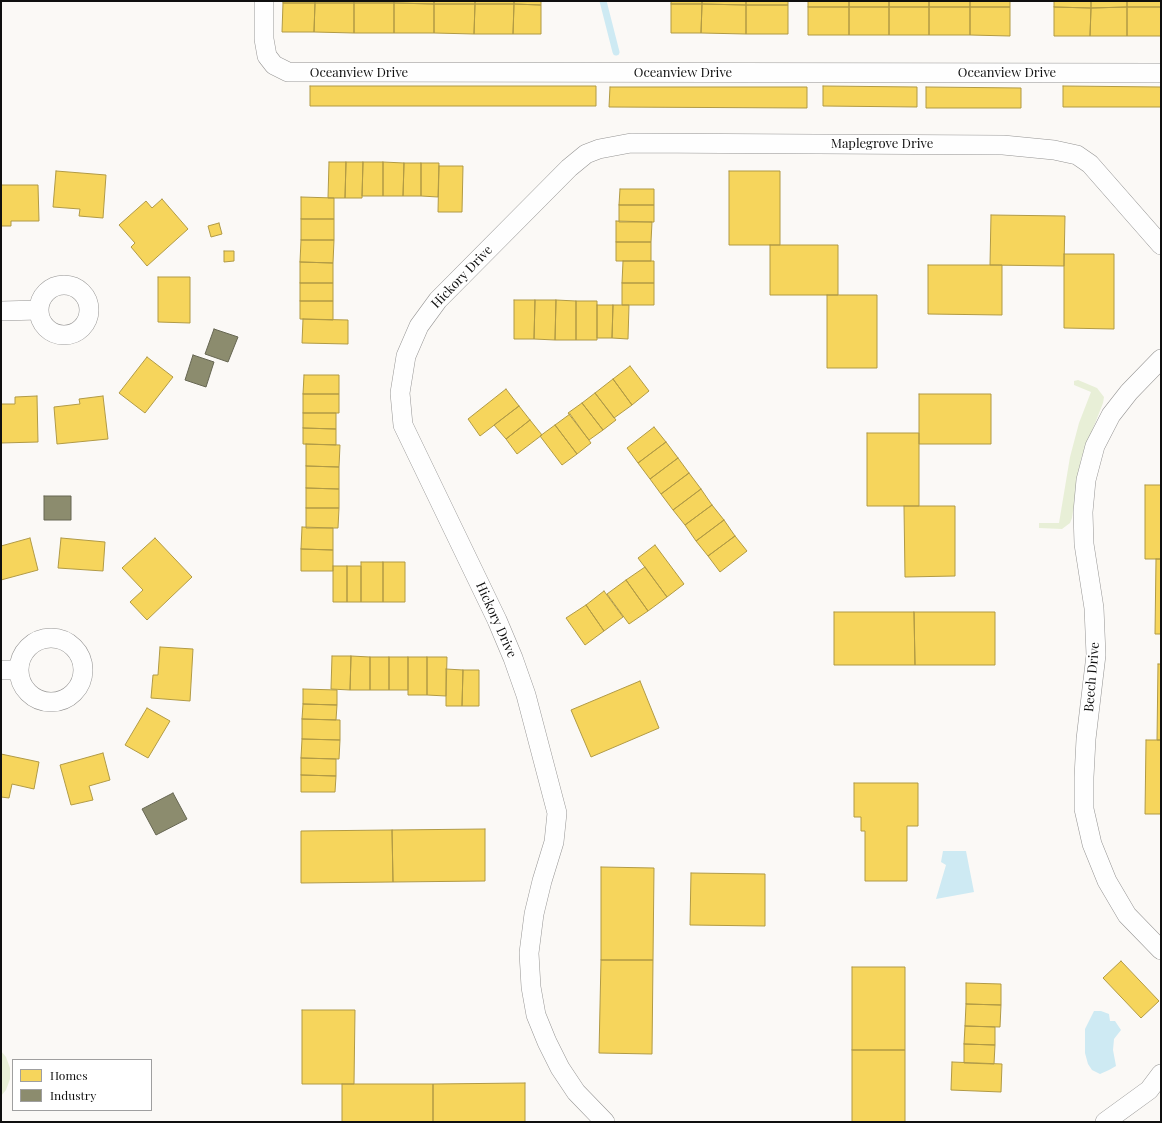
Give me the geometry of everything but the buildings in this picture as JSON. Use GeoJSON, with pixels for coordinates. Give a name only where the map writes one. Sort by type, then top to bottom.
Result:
{"type":"FeatureCollection","features":[{"type":"Feature","properties":{"kind":"street","name":"Oceanview Drive"},"geometry":{"type":"LineString","coordinates":[[264,1],[264,39],[266,56],[274,65],[288,72],[1161,73]]}},
{"type":"Feature","properties":{"kind":"street","name":"Maplegrove Drive"},"geometry":{"type":"LineString","coordinates":[[569,168],[586,154],[599,149],[631,142],[1003,145],[1054,150],[1077,155],[1090,164],[1161,245]]}},
{"type":"Feature","properties":{"kind":"street","name":"Hickory Drive"},"geometry":{"type":"LineString","coordinates":[[569,168],[438,300],[419,326],[406,356],[400,393],[403,425],[497,620],[513,658],[526,695],[557,813],[554,842],[534,914],[529,953],[531,987],[536,1015],[560,1068],[576,1092],[605,1122]]}},
{"type":"Feature","properties":{"kind":"street"},"geometry":{"type":"LineString","coordinates":[[1,311],[39,310]]}},
{"type":"Feature","properties":{"kind":"street","name":"Beech Drive"},"geometry":{"type":"LineString","coordinates":[[1161,359],[1150,368],[1111,415],[1096,446],[1086,480],[1083,512],[1084,544],[1094,608],[1096,655],[1086,739],[1084,809],[1092,844],[1107,881],[1127,915],[1161,950]]}},
{"type":"Feature","properties":{"kind":"street"},"geometry":{"type":"LineString","coordinates":[[1105,1122],[1149,1090],[1161,1074]]}},
{"type":"Feature","properties":{"kind":"green space"},"geometry":{"type":"Polygon","coordinates":[[[1078,380],[1097,388],[1104,397],[1103,403],[1081,459],[1070,523],[1062,529],[1039,528],[1039,523],[1059,523],[1070,457],[1079,423],[1091,392],[1074,385],[1074,381],[1078,380]]]}},
{"type":"Feature","properties":{"kind":"green space"},"geometry":{"type":"Polygon","coordinates":[[[1,1051],[6,1057],[10,1068],[10,1079],[6,1090],[1,1096],[1,1051]]]}},
{"type":"Feature","properties":{"kind":"water"},"geometry":{"type":"Polygon","coordinates":[[[943,851],[966,851],[974,892],[936,899],[946,865],[941,862],[943,851]]]}},
{"type":"Feature","properties":{"kind":"water"},"geometry":{"type":"Polygon","coordinates":[[[1094,1011],[1101,1011],[1109,1014],[1110,1021],[1115,1021],[1121,1030],[1114,1039],[1113,1050],[1116,1066],[1100,1074],[1092,1070],[1088,1064],[1085,1053],[1085,1029],[1094,1011]]]}},
{"type":"Feature","properties":{"kind":"waterway"},"geometry":{"type":"LineString","coordinates":[[603,1],[616,52]]}}]}
